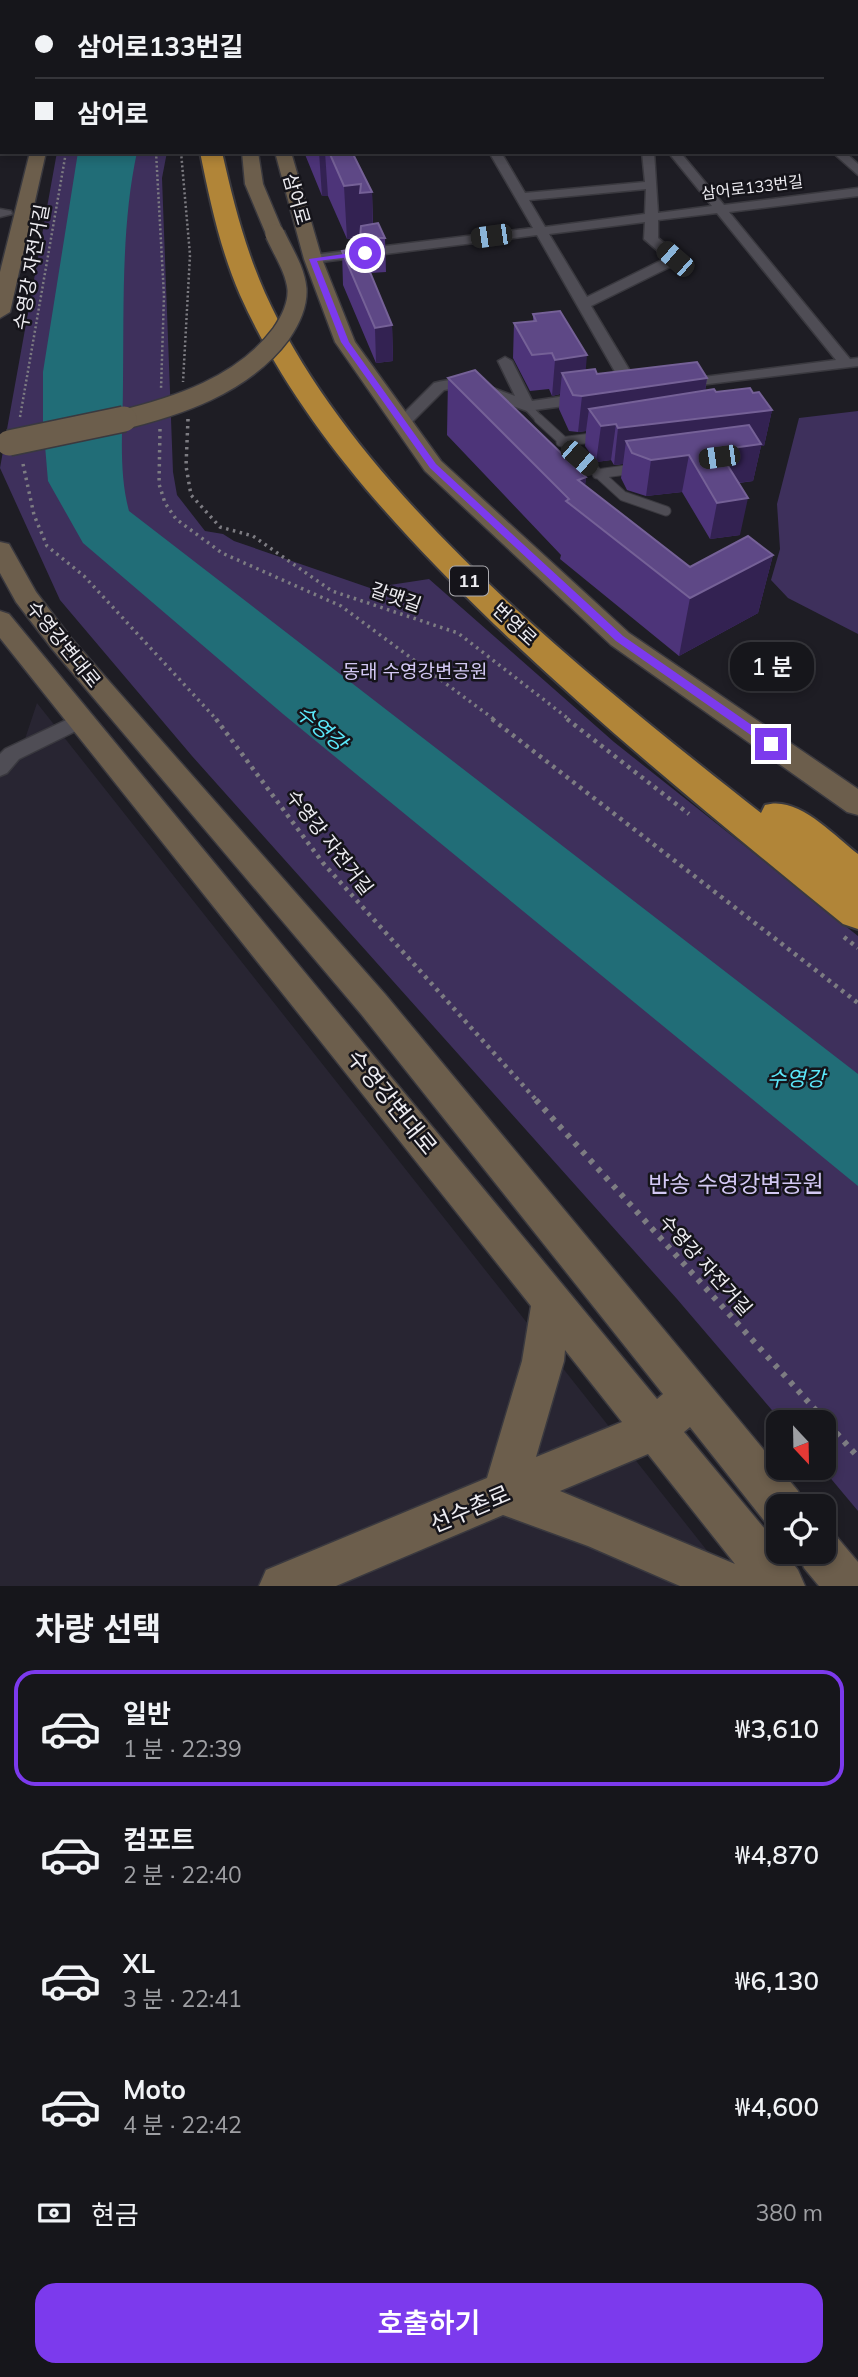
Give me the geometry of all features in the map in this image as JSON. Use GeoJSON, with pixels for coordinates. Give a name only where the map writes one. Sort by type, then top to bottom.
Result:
{"type":"FeatureCollection","features":[{"type":"Feature","properties":{"kind":"highway","name":"번영로"},"geometry":{"type":"LineString","coordinates":[[211,154],[215,185],[232,246],[257,307],[334,430],[412,525],[579,683],[847,922]]}},
{"type":"Feature","properties":{"kind":"highway","name":"번영로"},"geometry":{"type":"LineString","coordinates":[[229,154],[234,185],[246,227],[289,327],[336,398],[400,479],[478,560],[577,650],[712,764],[858,876]]}},
{"type":"Feature","properties":{"kind":"main road"},"geometry":{"type":"LineString","coordinates":[[0,237],[3,213],[21,154]]}},
{"type":"Feature","properties":{"kind":"main road"},"geometry":{"type":"LineString","coordinates":[[0,312],[38,154]]}},
{"type":"Feature","properties":{"kind":"main road"},"geometry":{"type":"LineString","coordinates":[[10,446],[143,414],[194,398],[258,361],[282,336],[293,313],[297,290],[254,184],[250,154]]}},
{"type":"Feature","properties":{"kind":"main road","name":"삼어로"},"geometry":{"type":"LineString","coordinates":[[284,154],[313,259],[345,342],[433,466],[620,639],[858,804]]}},
{"type":"Feature","properties":{"kind":"main road","name":"수영강변대로"},"geometry":{"type":"LineString","coordinates":[[0,550],[25,596],[62,644],[373,1004],[771,1494]]}},
{"type":"Feature","properties":{"kind":"main road","name":"수영강변대로"},"geometry":{"type":"LineString","coordinates":[[0,621],[782,1586]]}},
{"type":"Feature","properties":{"kind":"main road"},"geometry":{"type":"LineString","coordinates":[[552,1300],[543,1360],[504,1494],[593,1525],[733,1586]]}},
{"type":"Feature","properties":{"kind":"main road","name":"선수촌로"},"geometry":{"type":"LineString","coordinates":[[282,1586],[656,1429],[692,1396]]}},
{"type":"Feature","properties":{"kind":"main road"},"geometry":{"type":"LineString","coordinates":[[830,1564],[849,1586]]}},
{"type":"Feature","properties":{"kind":"street"},"geometry":{"type":"LineString","coordinates":[[496,154],[634,391]]}},
{"type":"Feature","properties":{"kind":"street"},"geometry":{"type":"LineString","coordinates":[[584,304],[675,259],[651,239],[652,185],[648,154]]}},
{"type":"Feature","properties":{"kind":"street"},"geometry":{"type":"LineString","coordinates":[[676,154],[852,362]]}},
{"type":"Feature","properties":{"kind":"street"},"geometry":{"type":"LineString","coordinates":[[840,154],[858,171]]}},
{"type":"Feature","properties":{"kind":"street"},"geometry":{"type":"LineString","coordinates":[[522,197],[652,185]]}},
{"type":"Feature","properties":{"kind":"street","name":"삼어로133번길"},"geometry":{"type":"LineString","coordinates":[[313,259],[858,192]]}},
{"type":"Feature","properties":{"kind":"street"},"geometry":{"type":"LineString","coordinates":[[505,361],[527,406]]}},
{"type":"Feature","properties":{"kind":"street"},"geometry":{"type":"LineString","coordinates":[[402,423],[439,386],[461,382],[527,406],[852,362]]}},
{"type":"Feature","properties":{"kind":"street"},"geometry":{"type":"LineString","coordinates":[[4,758],[81,720]]}},
{"type":"Feature","properties":{"kind":"lane"},"geometry":{"type":"LineString","coordinates":[[527,406],[561,442],[623,496],[666,511]]}},
{"type":"Feature","properties":{"kind":"lane"},"geometry":{"type":"LineString","coordinates":[[561,442],[612,435]]}},
{"type":"Feature","properties":{"kind":"lane"},"geometry":{"type":"LineString","coordinates":[[597,474],[637,469]]}},
{"type":"Feature","properties":{"kind":"path","name":"수영강 자전거길"},"geometry":{"type":"LineString","coordinates":[[19,421],[66,154]]}},
{"type":"Feature","properties":{"kind":"path"},"geometry":{"type":"LineString","coordinates":[[156,154],[164,296],[160,393]]}},
{"type":"Feature","properties":{"kind":"path"},"geometry":{"type":"LineString","coordinates":[[181,154],[190,255],[184,390]]}},
{"type":"Feature","properties":{"kind":"path","name":"갈맷길"},"geometry":{"type":"LineString","coordinates":[[188,412],[186,466],[191,495],[220,527],[253,536],[332,590],[458,633],[697,820]]}},
{"type":"Feature","properties":{"kind":"path"},"geometry":{"type":"LineString","coordinates":[[160,419],[159,484],[165,503],[176,519],[222,553],[341,607],[467,699],[858,1003]]}},
{"type":"Feature","properties":{"kind":"path","name":"수영강 자전거길"},"geometry":{"type":"LineString","coordinates":[[10,446],[47,545],[84,576],[228,732],[323,863],[858,1457]]}},
{"type":"Feature","properties":{"kind":"path"},"geometry":{"type":"LineString","coordinates":[[847,922],[858,948]]}},
{"type":"Feature","properties":{"kind":"shaded area"},"geometry":{"type":"Polygon","coordinates":[[[37,703],[735,1586],[0,1586],[0,767],[24,742],[37,703]]]}},
{"type":"Feature","properties":{"kind":"green space","name":"반송 수영강변공원"},"geometry":{"type":"Polygon","coordinates":[[[57,154],[167,154],[162,178],[173,472],[177,495],[205,531],[223,534],[234,541],[370,588],[429,579],[614,742],[858,936],[858,1511],[832,1480],[836,1480],[836,1410],[772,1410],[677,1299],[192,756],[60,600],[0,468],[57,154]]]}},
{"type":"Feature","properties":{"kind":"green space"},"geometry":{"type":"Polygon","coordinates":[[[858,411],[858,634],[788,598],[771,580],[780,549],[777,504],[799,418],[858,411]]]}},
{"type":"Feature","properties":{"kind":"water","name":"수영강"},"geometry":{"type":"Polygon","coordinates":[[[78,154],[137,154],[128,209],[124,296],[122,464],[129,511],[858,1074],[858,1186],[283,714],[83,543],[48,481],[43,422],[43,372],[78,154]]]}},
{"type":"Feature","properties":{"kind":"building"},"geometry":{"type":"Polygon","coordinates":[[[330,154],[353,154],[372,192],[360,193],[361,184],[344,186],[330,154]]]}},
{"type":"Feature","properties":{"kind":"building"},"geometry":{"type":"Polygon","coordinates":[[[378,223],[385,238],[360,238],[361,226],[378,223]]]}},
{"type":"Feature","properties":{"kind":"building"},"geometry":{"type":"Polygon","coordinates":[[[360,248],[392,325],[375,328],[342,251],[360,248]]]}},
{"type":"Feature","properties":{"kind":"building"},"geometry":{"type":"Polygon","coordinates":[[[560,311],[587,355],[555,360],[552,353],[532,355],[514,323],[536,321],[533,314],[560,311]]]}},
{"type":"Feature","properties":{"kind":"building"},"geometry":{"type":"Polygon","coordinates":[[[697,362],[707,378],[582,396],[573,395],[562,373],[595,369],[597,374],[697,362]]]}},
{"type":"Feature","properties":{"kind":"building"},"geometry":{"type":"Polygon","coordinates":[[[475,370],[586,477],[578,480],[690,567],[748,536],[773,555],[690,598],[566,501],[569,499],[448,378],[475,370]]]}},
{"type":"Feature","properties":{"kind":"building"},"geometry":{"type":"Polygon","coordinates":[[[750,388],[753,393],[759,392],[772,410],[618,428],[616,424],[601,426],[589,409],[714,389],[716,392],[750,388]]]}},
{"type":"Feature","properties":{"kind":"building"},"geometry":{"type":"Polygon","coordinates":[[[749,425],[761,444],[718,450],[748,498],[717,503],[689,455],[651,460],[632,453],[626,441],[749,425]]]}},
{"type":"Feature","properties":{"kind":"route"},"geometry":{"type":"LineString","coordinates":[[365,253],[313,259],[345,342],[433,466],[620,639],[771,744]]}},
{"type":"Feature","properties":{"kind":"park label","name":"동래 수영강변공원"},"geometry":{"type":"Point","coordinates":[415,671]}}]}
